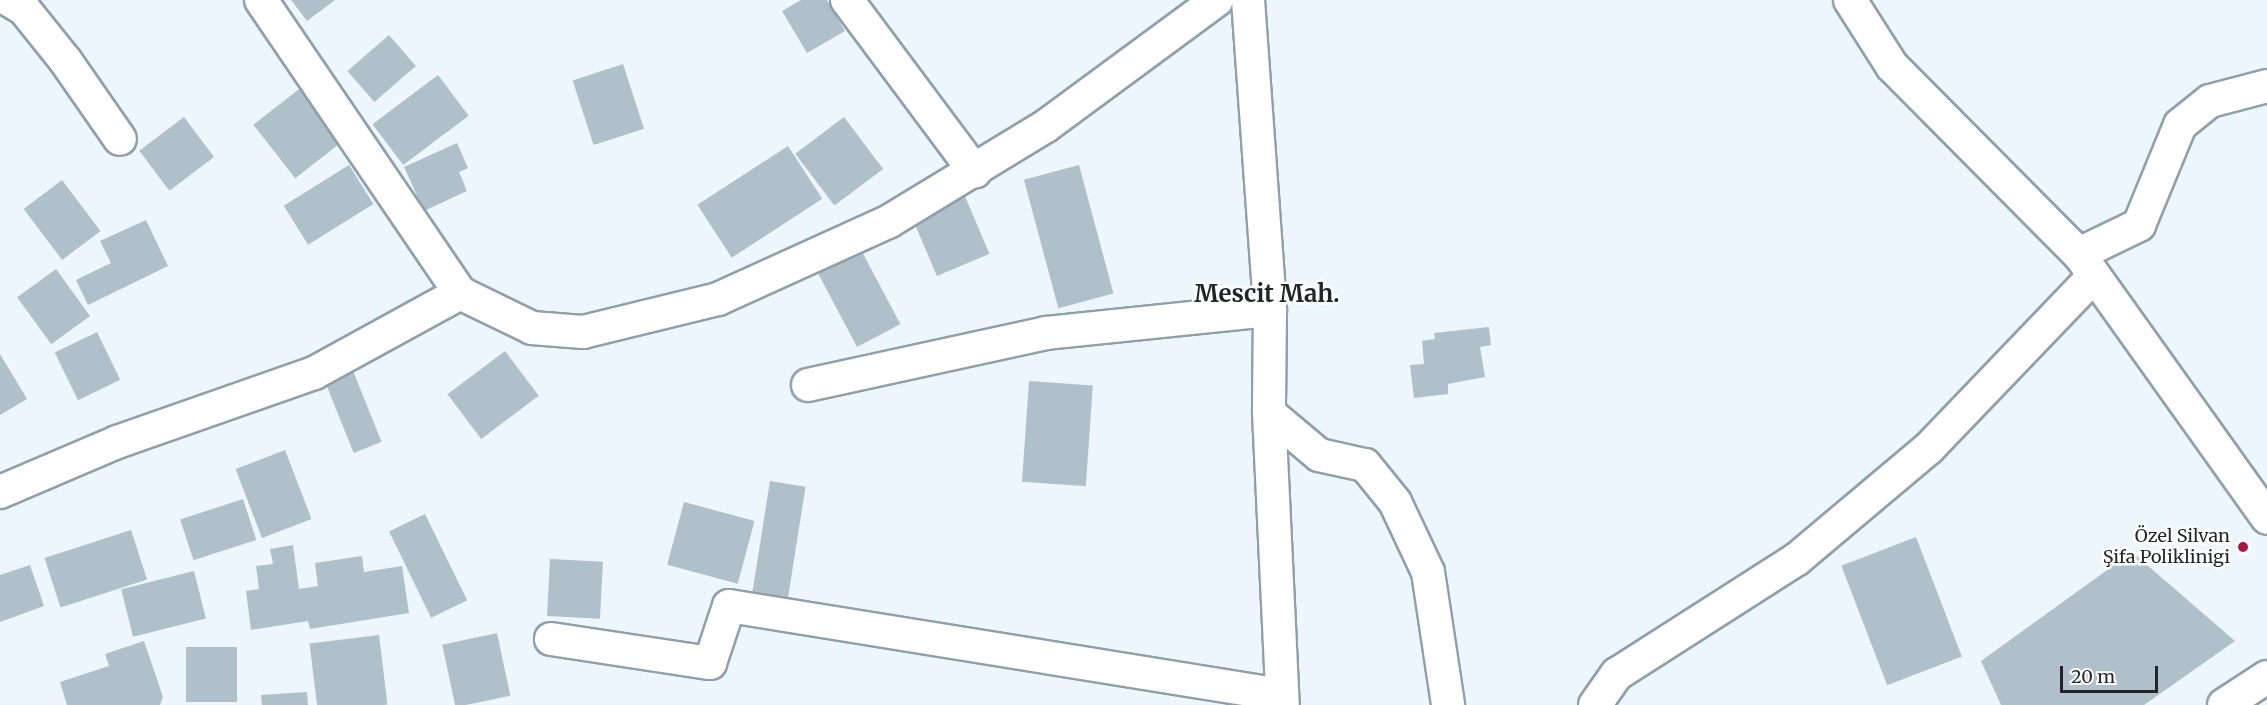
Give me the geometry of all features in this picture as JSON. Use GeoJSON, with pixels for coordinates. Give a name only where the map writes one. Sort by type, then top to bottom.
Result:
{"type":"FeatureCollection","features":[{"type":"Feature","properties":{"kind":"street"},"geometry":{"type":"LineString","coordinates":[[9,0],[24,9],[66,60],[120,139]]}},
{"type":"Feature","properties":{"kind":"street"},"geometry":{"type":"LineString","coordinates":[[261,0],[460,293],[532,328],[583,332],[640,320],[718,299],[789,269],[975,172],[1217,0]]}},
{"type":"Feature","properties":{"kind":"street"},"geometry":{"type":"LineString","coordinates":[[847,0],[975,172]]}},
{"type":"Feature","properties":{"kind":"street"},"geometry":{"type":"LineString","coordinates":[[551,639],[710,663],[729,606],[1282,700],[1269,413],[1270,310],[1248,0]]}},
{"type":"Feature","properties":{"kind":"street"},"geometry":{"type":"LineString","coordinates":[[1850,0],[1892,66],[2086,266],[2267,518]]}},
{"type":"Feature","properties":{"kind":"street"},"geometry":{"type":"LineString","coordinates":[[1595,705],[1617,674],[1797,559],[1929,448],[2086,266],[2139,225],[2180,125],[2210,101],[2267,86]]}},
{"type":"Feature","properties":{"kind":"street"},"geometry":{"type":"LineString","coordinates":[[0,492],[117,442],[314,374],[460,293]]}},
{"type":"Feature","properties":{"kind":"street"},"geometry":{"type":"LineString","coordinates":[[808,385],[1046,333],[1270,310]]}},
{"type":"Feature","properties":{"kind":"street"},"geometry":{"type":"LineString","coordinates":[[1269,413],[1319,455],[1365,465],[1395,502],[1428,573],[1448,705]]}},
{"type":"Feature","properties":{"kind":"street"},"geometry":{"type":"LineString","coordinates":[[2224,705],[2267,677]]}},
{"type":"Feature","properties":{"kind":"building"},"geometry":{"type":"Polygon","coordinates":[[[291,0],[335,0],[307,21],[291,0]]]}},
{"type":"Feature","properties":{"kind":"building"},"geometry":{"type":"Polygon","coordinates":[[[801,0],[827,0],[845,31],[807,53],[782,11],[801,0]]]}},
{"type":"Feature","properties":{"kind":"building"},"geometry":{"type":"Polygon","coordinates":[[[389,35],[416,66],[374,102],[347,71],[389,35]]]}},
{"type":"Feature","properties":{"kind":"building"},"geometry":{"type":"Polygon","coordinates":[[[623,64],[644,129],[594,145],[573,80],[623,64]]]}},
{"type":"Feature","properties":{"kind":"building"},"geometry":{"type":"Polygon","coordinates":[[[438,75],[469,116],[403,165],[373,124],[438,75]]]}},
{"type":"Feature","properties":{"kind":"building"},"geometry":{"type":"Polygon","coordinates":[[[303,86],[345,140],[295,178],[253,125],[303,86]]]}},
{"type":"Feature","properties":{"kind":"building"},"geometry":{"type":"Polygon","coordinates":[[[184,117],[214,157],[169,191],[139,151],[184,117]]]}},
{"type":"Feature","properties":{"kind":"building"},"geometry":{"type":"Polygon","coordinates":[[[844,117],[883,169],[834,206],[795,154],[844,117]]]}},
{"type":"Feature","properties":{"kind":"building"},"geometry":{"type":"Polygon","coordinates":[[[457,143],[468,168],[459,172],[467,191],[424,211],[404,167],[457,143]]]}},
{"type":"Feature","properties":{"kind":"building"},"geometry":{"type":"Polygon","coordinates":[[[788,146],[822,199],[732,258],[697,205],[788,146]]]}},
{"type":"Feature","properties":{"kind":"building"},"geometry":{"type":"Polygon","coordinates":[[[349,165],[373,204],[308,245],[284,206],[349,165]]]}},
{"type":"Feature","properties":{"kind":"building"},"geometry":{"type":"Polygon","coordinates":[[[1079,165],[1113,293],[1058,308],[1024,180],[1079,165]]]}},
{"type":"Feature","properties":{"kind":"building"},"geometry":{"type":"Polygon","coordinates":[[[62,180],[101,231],[62,260],[24,209],[62,180]]]}},
{"type":"Feature","properties":{"kind":"building"},"geometry":{"type":"Polygon","coordinates":[[[964,194],[989,254],[937,276],[912,216],[964,194]]]}},
{"type":"Feature","properties":{"kind":"building"},"geometry":{"type":"Polygon","coordinates":[[[146,220],[168,266],[88,305],[76,280],[111,263],[100,241],[146,220]]]}},
{"type":"Feature","properties":{"kind":"building"},"geometry":{"type":"Polygon","coordinates":[[[860,248],[900,324],[857,347],[817,271],[860,248]]]}},
{"type":"Feature","properties":{"kind":"building"},"geometry":{"type":"Polygon","coordinates":[[[56,269],[90,316],[51,344],[17,297],[56,269]]]}},
{"type":"Feature","properties":{"kind":"building"},"geometry":{"type":"Polygon","coordinates":[[[1489,327],[1491,345],[1480,347],[1485,377],[1448,384],[1448,394],[1414,398],[1410,365],[1424,364],[1422,341],[1435,339],[1434,333],[1489,327]]]}},
{"type":"Feature","properties":{"kind":"building"},"geometry":{"type":"Polygon","coordinates":[[[97,332],[120,380],[78,400],[55,353],[97,332]]]}},
{"type":"Feature","properties":{"kind":"building"},"geometry":{"type":"Polygon","coordinates":[[[505,351],[539,396],[481,439],[447,394],[505,351]]]}},
{"type":"Feature","properties":{"kind":"building"},"geometry":{"type":"Polygon","coordinates":[[[0,354],[27,399],[0,415],[0,354]]]}},
{"type":"Feature","properties":{"kind":"building"},"geometry":{"type":"Polygon","coordinates":[[[349,361],[382,442],[354,453],[321,372],[349,361]]]}},
{"type":"Feature","properties":{"kind":"building"},"geometry":{"type":"Polygon","coordinates":[[[1029,381],[1093,385],[1086,486],[1022,482],[1029,381]]]}},
{"type":"Feature","properties":{"kind":"building"},"geometry":{"type":"Polygon","coordinates":[[[285,450],[312,519],[262,538],[236,469],[285,450]]]}},
{"type":"Feature","properties":{"kind":"building"},"geometry":{"type":"Polygon","coordinates":[[[770,481],[806,487],[788,599],[752,594],[770,481]]]}},
{"type":"Feature","properties":{"kind":"building"},"geometry":{"type":"Polygon","coordinates":[[[243,499],[256,540],[194,560],[180,519],[243,499]]]}},
{"type":"Feature","properties":{"kind":"building"},"geometry":{"type":"Polygon","coordinates":[[[684,502],[755,521],[738,584],[667,565],[684,502]]]}},
{"type":"Feature","properties":{"kind":"building"},"geometry":{"type":"Polygon","coordinates":[[[425,514],[467,600],[431,618],[389,532],[425,514]]]}},
{"type":"Feature","properties":{"kind":"building"},"geometry":{"type":"Polygon","coordinates":[[[131,530],[147,579],[61,608],[44,558],[131,530]]]}},
{"type":"Feature","properties":{"kind":"building"},"geometry":{"type":"Polygon","coordinates":[[[1916,537],[1962,656],[1887,685],[1841,566],[1916,537]]]}},
{"type":"Feature","properties":{"kind":"building"},"geometry":{"type":"Polygon","coordinates":[[[293,545],[299,589],[318,586],[315,563],[362,556],[364,572],[402,566],[409,613],[310,629],[308,621],[251,630],[246,591],[259,589],[256,566],[273,564],[270,549],[293,545]]]}},
{"type":"Feature","properties":{"kind":"building"},"geometry":{"type":"Polygon","coordinates":[[[2132,552],[2235,641],[2144,705],[2001,705],[1981,661],[2132,552]]]}},
{"type":"Feature","properties":{"kind":"building"},"geometry":{"type":"Polygon","coordinates":[[[550,559],[603,562],[600,619],[547,616],[550,559]]]}},
{"type":"Feature","properties":{"kind":"building"},"geometry":{"type":"Polygon","coordinates":[[[30,565],[44,606],[0,622],[0,575],[30,565]]]}},
{"type":"Feature","properties":{"kind":"building"},"geometry":{"type":"Polygon","coordinates":[[[194,571],[206,619],[133,637],[121,589],[194,571]]]}},
{"type":"Feature","properties":{"kind":"building"},"geometry":{"type":"Polygon","coordinates":[[[497,633],[510,696],[466,705],[455,705],[442,645],[497,633]]]}},
{"type":"Feature","properties":{"kind":"building"},"geometry":{"type":"Polygon","coordinates":[[[379,635],[388,704],[317,705],[310,644],[379,635]]]}},
{"type":"Feature","properties":{"kind":"building"},"geometry":{"type":"Polygon","coordinates":[[[144,641],[163,697],[160,705],[67,705],[60,682],[109,666],[105,654],[144,641]]]}},
{"type":"Feature","properties":{"kind":"building"},"geometry":{"type":"Polygon","coordinates":[[[186,647],[237,647],[237,702],[186,702],[186,647]]]}},
{"type":"Feature","properties":{"kind":"building"},"geometry":{"type":"Polygon","coordinates":[[[307,692],[308,705],[262,705],[261,695],[307,692]]]}},
{"type":"Feature","properties":{"kind":"place","name":"Özel Silvan Şifa Poliklinigi"},"geometry":{"type":"Point","coordinates":[2243,547]}},
{"type":"Feature","properties":{"kind":"district","name":"Mescit Mah."},"geometry":{"type":"Point","coordinates":[1267,294]}}]}
